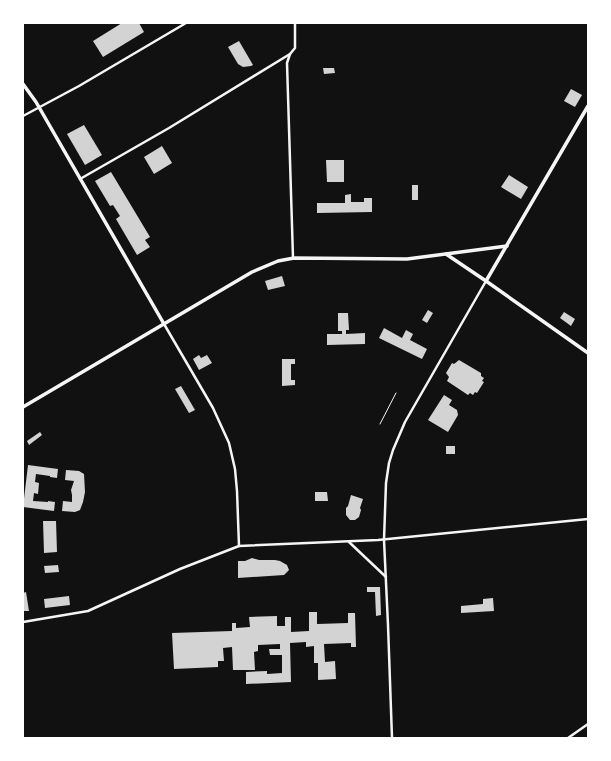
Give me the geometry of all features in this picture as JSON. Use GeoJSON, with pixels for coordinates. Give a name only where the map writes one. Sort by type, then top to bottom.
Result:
{"type":"FeatureCollection","features":[{"type":"Feature","properties":{"kind":"street"},"geometry":{"type":"LineString","coordinates":[[23,116],[59,97],[186,23]]}},
{"type":"Feature","properties":{"kind":"street"},"geometry":{"type":"LineString","coordinates":[[80,179],[169,128],[290,54],[295,48],[295,23]]}},
{"type":"Feature","properties":{"kind":"street"},"geometry":{"type":"LineString","coordinates":[[290,54],[287,62],[294,258]]}},
{"type":"Feature","properties":{"kind":"street"},"geometry":{"type":"LineString","coordinates":[[23,84],[38,107],[213,408],[229,443],[235,469],[239,546]]}},
{"type":"Feature","properties":{"kind":"street"},"geometry":{"type":"LineString","coordinates":[[392,738],[384,540],[387,474],[391,456],[405,422],[434,370],[588,106]]}},
{"type":"Feature","properties":{"kind":"street"},"geometry":{"type":"LineString","coordinates":[[23,407],[258,269],[278,261],[294,258],[407,259],[507,246]]}},
{"type":"Feature","properties":{"kind":"street"},"geometry":{"type":"LineString","coordinates":[[446,254],[588,353]]}},
{"type":"Feature","properties":{"kind":"street"},"geometry":{"type":"LineString","coordinates":[[23,622],[88,611],[180,569],[239,546],[384,540],[588,519]]}},
{"type":"Feature","properties":{"kind":"street"},"geometry":{"type":"LineString","coordinates":[[348,541],[386,577]]}},
{"type":"Feature","properties":{"kind":"street"},"geometry":{"type":"LineString","coordinates":[[568,738],[588,724]]}},
{"type":"Feature","properties":{"kind":"path"},"geometry":{"type":"LineString","coordinates":[[380,424],[396,393]]}},
{"type":"Feature","properties":{"kind":"building"},"geometry":{"type":"Polygon","coordinates":[[[122,23],[139,23],[144,32],[103,57],[93,41],[122,23]]]}},
{"type":"Feature","properties":{"kind":"building"},"geometry":{"type":"Polygon","coordinates":[[[239,41],[253,65],[243,67],[238,64],[228,47],[239,41]]]}},
{"type":"Feature","properties":{"kind":"building"},"geometry":{"type":"Polygon","coordinates":[[[323,68],[334,68],[335,73],[324,74],[323,68]]]}},
{"type":"Feature","properties":{"kind":"building"},"geometry":{"type":"Polygon","coordinates":[[[571,89],[582,95],[575,107],[564,101],[571,89]]]}},
{"type":"Feature","properties":{"kind":"building"},"geometry":{"type":"Polygon","coordinates":[[[84,125],[102,155],[85,165],[67,134],[84,125]]]}},
{"type":"Feature","properties":{"kind":"building"},"geometry":{"type":"Polygon","coordinates":[[[162,146],[172,163],[154,174],[144,157],[162,146]]]}},
{"type":"Feature","properties":{"kind":"building"},"geometry":{"type":"Polygon","coordinates":[[[326,160],[344,160],[344,182],[327,182],[326,160]]]}},
{"type":"Feature","properties":{"kind":"building"},"geometry":{"type":"Polygon","coordinates":[[[111,172],[150,237],[145,240],[150,247],[137,255],[116,219],[120,216],[113,205],[110,206],[95,181],[111,172]]]}},
{"type":"Feature","properties":{"kind":"building"},"geometry":{"type":"Polygon","coordinates":[[[509,175],[528,187],[521,199],[501,187],[509,175]]]}},
{"type":"Feature","properties":{"kind":"building"},"geometry":{"type":"Polygon","coordinates":[[[412,185],[418,185],[418,200],[412,200],[412,185]]]}},
{"type":"Feature","properties":{"kind":"building"},"geometry":{"type":"Polygon","coordinates":[[[351,194],[351,202],[364,202],[364,198],[372,198],[372,212],[317,213],[317,203],[345,203],[345,195],[351,194]]]}},
{"type":"Feature","properties":{"kind":"building"},"geometry":{"type":"Polygon","coordinates":[[[282,276],[285,286],[268,290],[265,281],[282,276]]]}},
{"type":"Feature","properties":{"kind":"building"},"geometry":{"type":"Polygon","coordinates":[[[428,310],[433,313],[427,323],[422,320],[428,310]]]}},
{"type":"Feature","properties":{"kind":"building"},"geometry":{"type":"Polygon","coordinates":[[[564,312],[575,319],[571,326],[560,318],[564,312]]]}},
{"type":"Feature","properties":{"kind":"building"},"geometry":{"type":"Polygon","coordinates":[[[338,313],[348,313],[349,330],[346,330],[346,334],[365,333],[365,344],[327,345],[327,334],[342,334],[342,331],[338,331],[338,313]]]}},
{"type":"Feature","properties":{"kind":"building"},"geometry":{"type":"Polygon","coordinates":[[[384,328],[402,338],[406,330],[413,334],[410,340],[427,349],[422,359],[379,338],[384,328]]]}},
{"type":"Feature","properties":{"kind":"building"},"geometry":{"type":"Polygon","coordinates":[[[199,355],[201,358],[207,355],[212,363],[199,370],[193,359],[199,355]]]}},
{"type":"Feature","properties":{"kind":"building"},"geometry":{"type":"Polygon","coordinates":[[[282,359],[295,359],[295,364],[291,364],[291,380],[295,380],[295,385],[282,386],[282,359]]]}},
{"type":"Feature","properties":{"kind":"building"},"geometry":{"type":"Polygon","coordinates":[[[459,360],[481,373],[481,376],[484,378],[482,381],[484,382],[477,393],[475,392],[473,395],[470,393],[468,395],[447,381],[449,377],[446,373],[452,363],[454,364],[459,360]]]}},
{"type":"Feature","properties":{"kind":"building"},"geometry":{"type":"Polygon","coordinates":[[[181,386],[195,410],[189,413],[175,389],[181,386]]]}},
{"type":"Feature","properties":{"kind":"building"},"geometry":{"type":"Polygon","coordinates":[[[444,395],[452,400],[449,405],[457,410],[458,415],[448,432],[428,420],[444,395]]]}},
{"type":"Feature","properties":{"kind":"building"},"geometry":{"type":"Polygon","coordinates":[[[40,432],[42,435],[29,445],[27,441],[40,432]]]}},
{"type":"Feature","properties":{"kind":"building"},"geometry":{"type":"Polygon","coordinates":[[[446,446],[455,446],[455,454],[446,454],[446,446]]]}},
{"type":"Feature","properties":{"kind":"building"},"geometry":{"type":"Polygon","coordinates":[[[28,465],[58,469],[57,478],[36,474],[35,482],[39,483],[38,494],[34,493],[33,501],[55,502],[54,511],[23,507],[28,465]]]}},
{"type":"Feature","properties":{"kind":"building"},"geometry":{"type":"Polygon","coordinates":[[[66,470],[79,471],[84,474],[85,492],[83,502],[80,510],[75,512],[62,511],[63,501],[72,502],[71,490],[74,481],[65,480],[66,470]]]}},
{"type":"Feature","properties":{"kind":"building"},"geometry":{"type":"Polygon","coordinates":[[[315,492],[327,492],[328,501],[315,501],[315,492]]]}},
{"type":"Feature","properties":{"kind":"building"},"geometry":{"type":"Polygon","coordinates":[[[351,495],[363,499],[359,517],[355,520],[350,520],[346,515],[346,508],[351,495]]]}},
{"type":"Feature","properties":{"kind":"building"},"geometry":{"type":"Polygon","coordinates":[[[43,521],[56,521],[57,552],[44,553],[43,521]]]}},
{"type":"Feature","properties":{"kind":"building"},"geometry":{"type":"Polygon","coordinates":[[[252,558],[259,560],[280,561],[287,565],[289,570],[284,575],[238,578],[238,561],[245,561],[252,558]]]}},
{"type":"Feature","properties":{"kind":"building"},"geometry":{"type":"Polygon","coordinates":[[[58,565],[59,572],[45,573],[44,566],[58,565]]]}},
{"type":"Feature","properties":{"kind":"building"},"geometry":{"type":"Polygon","coordinates":[[[367,587],[380,587],[381,615],[376,616],[375,592],[367,592],[367,587]]]}},
{"type":"Feature","properties":{"kind":"building"},"geometry":{"type":"Polygon","coordinates":[[[26,592],[29,611],[23,611],[23,593],[26,592]]]}},
{"type":"Feature","properties":{"kind":"building"},"geometry":{"type":"Polygon","coordinates":[[[69,596],[70,605],[45,608],[44,599],[69,596]]]}},
{"type":"Feature","properties":{"kind":"building"},"geometry":{"type":"Polygon","coordinates":[[[493,598],[494,611],[461,613],[461,606],[483,604],[483,599],[493,598]]]}},
{"type":"Feature","properties":{"kind":"building"},"geometry":{"type":"Polygon","coordinates":[[[309,612],[317,612],[317,624],[348,623],[348,613],[355,613],[356,647],[351,647],[351,643],[324,644],[325,662],[335,661],[336,679],[318,680],[318,663],[314,663],[314,646],[306,647],[306,642],[290,643],[291,682],[246,684],[246,672],[267,671],[267,674],[282,673],[282,655],[270,655],[269,649],[280,649],[280,644],[258,645],[258,651],[254,652],[255,670],[233,670],[232,647],[223,648],[224,661],[218,661],[218,667],[174,669],[172,633],[232,631],[232,623],[236,623],[236,628],[250,627],[249,617],[277,616],[277,626],[285,626],[285,617],[291,617],[291,632],[309,631],[309,612]]]}}]}
